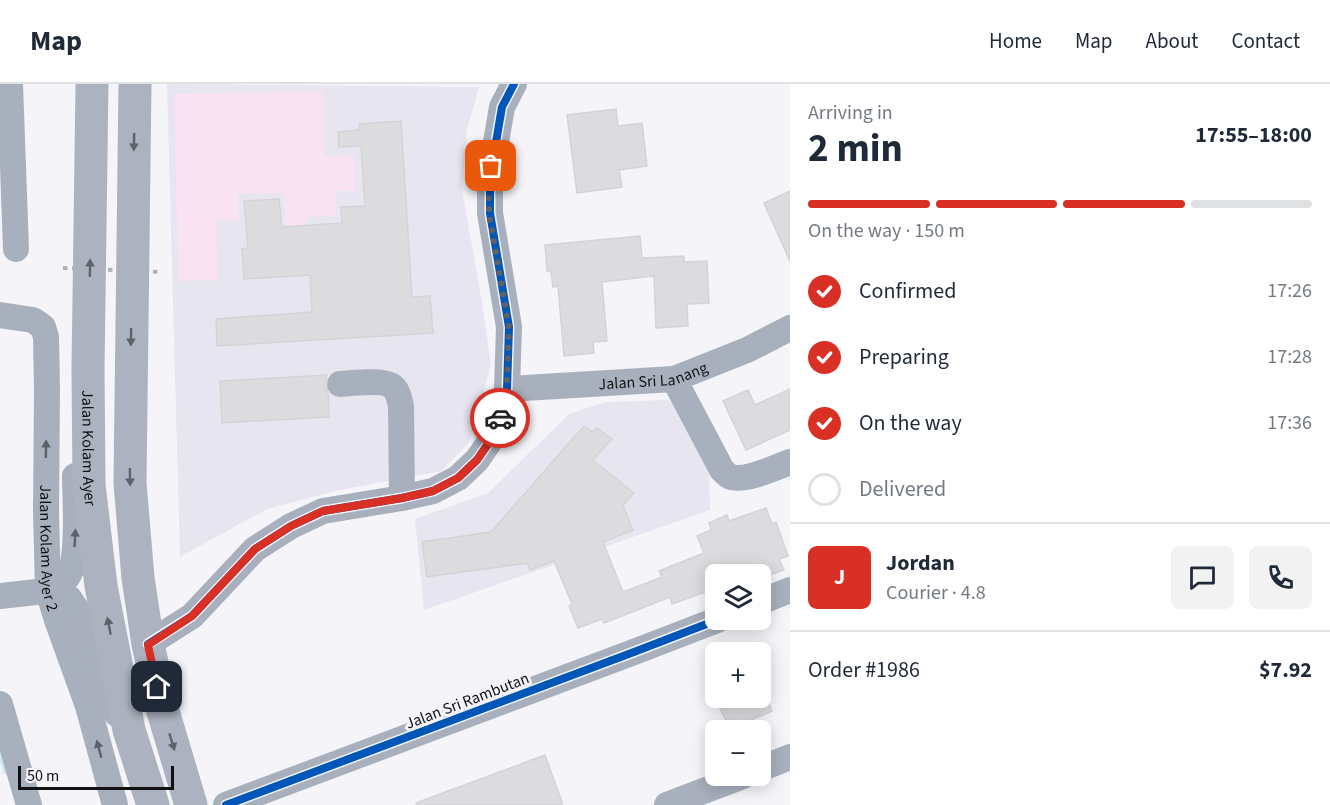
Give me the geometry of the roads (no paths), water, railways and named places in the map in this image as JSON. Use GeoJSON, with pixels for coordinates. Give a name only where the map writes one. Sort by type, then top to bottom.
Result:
{"type":"FeatureCollection","features":[{"type":"Feature","properties":{"kind":"main road","name":"Jalan Kolam Ayer"},"geometry":{"type":"LineString","coordinates":[[92,84],[88,485],[101,586],[129,730],[153,805]]}},
{"type":"Feature","properties":{"kind":"main road"},"geometry":{"type":"LineString","coordinates":[[135,84],[130,483],[138,578],[148,645],[162,708],[191,805]]}},
{"type":"Feature","properties":{"kind":"street"},"geometry":{"type":"LineString","coordinates":[[10,84],[16,249]]}},
{"type":"Feature","properties":{"kind":"street"},"geometry":{"type":"LineString","coordinates":[[148,645],[192,616],[255,549],[291,526],[323,511],[433,491],[458,478],[477,460],[488,444],[499,421],[507,388],[509,327],[489,213],[489,177],[497,95],[514,84]]}},
{"type":"Feature","properties":{"kind":"street","name":"Jalan Kolam Ayer 2"},"geometry":{"type":"LineString","coordinates":[[0,315],[33,320],[43,327],[46,337],[45,512],[52,591],[57,620],[88,706],[115,805]]}},
{"type":"Feature","properties":{"kind":"street","name":"Jalan Sri Lanang"},"geometry":{"type":"LineString","coordinates":[[507,388],[674,379],[747,350],[790,328]]}},
{"type":"Feature","properties":{"kind":"street"},"geometry":{"type":"LineString","coordinates":[[674,379],[722,470],[729,477],[750,477],[790,462]]}},
{"type":"Feature","properties":{"kind":"street"},"geometry":{"type":"LineString","coordinates":[[340,384],[374,382],[390,384],[399,394],[402,498]]}},
{"type":"Feature","properties":{"kind":"street"},"geometry":{"type":"LineString","coordinates":[[52,591],[69,575],[72,563],[76,540],[76,421],[88,384]]}},
{"type":"Feature","properties":{"kind":"street"},"geometry":{"type":"LineString","coordinates":[[771,598],[790,590]]}},
{"type":"Feature","properties":{"kind":"street"},"geometry":{"type":"LineString","coordinates":[[0,596],[52,591],[69,598],[83,619],[108,699],[129,730]]}},
{"type":"Feature","properties":{"kind":"street","name":"Jalan Sri Rambutan"},"geometry":{"type":"LineString","coordinates":[[226,805],[705,625]]}},
{"type":"Feature","properties":{"kind":"street"},"geometry":{"type":"LineString","coordinates":[[0,704],[28,805]]}},
{"type":"Feature","properties":{"kind":"street"},"geometry":{"type":"LineString","coordinates":[[771,765],[790,757]]}},
{"type":"Feature","properties":{"kind":"street"},"geometry":{"type":"LineString","coordinates":[[667,805],[717,786]]}},
{"type":"Feature","properties":{"kind":"waterway"},"geometry":{"type":"LineString","coordinates":[[0,751],[6,771]]}}]}
